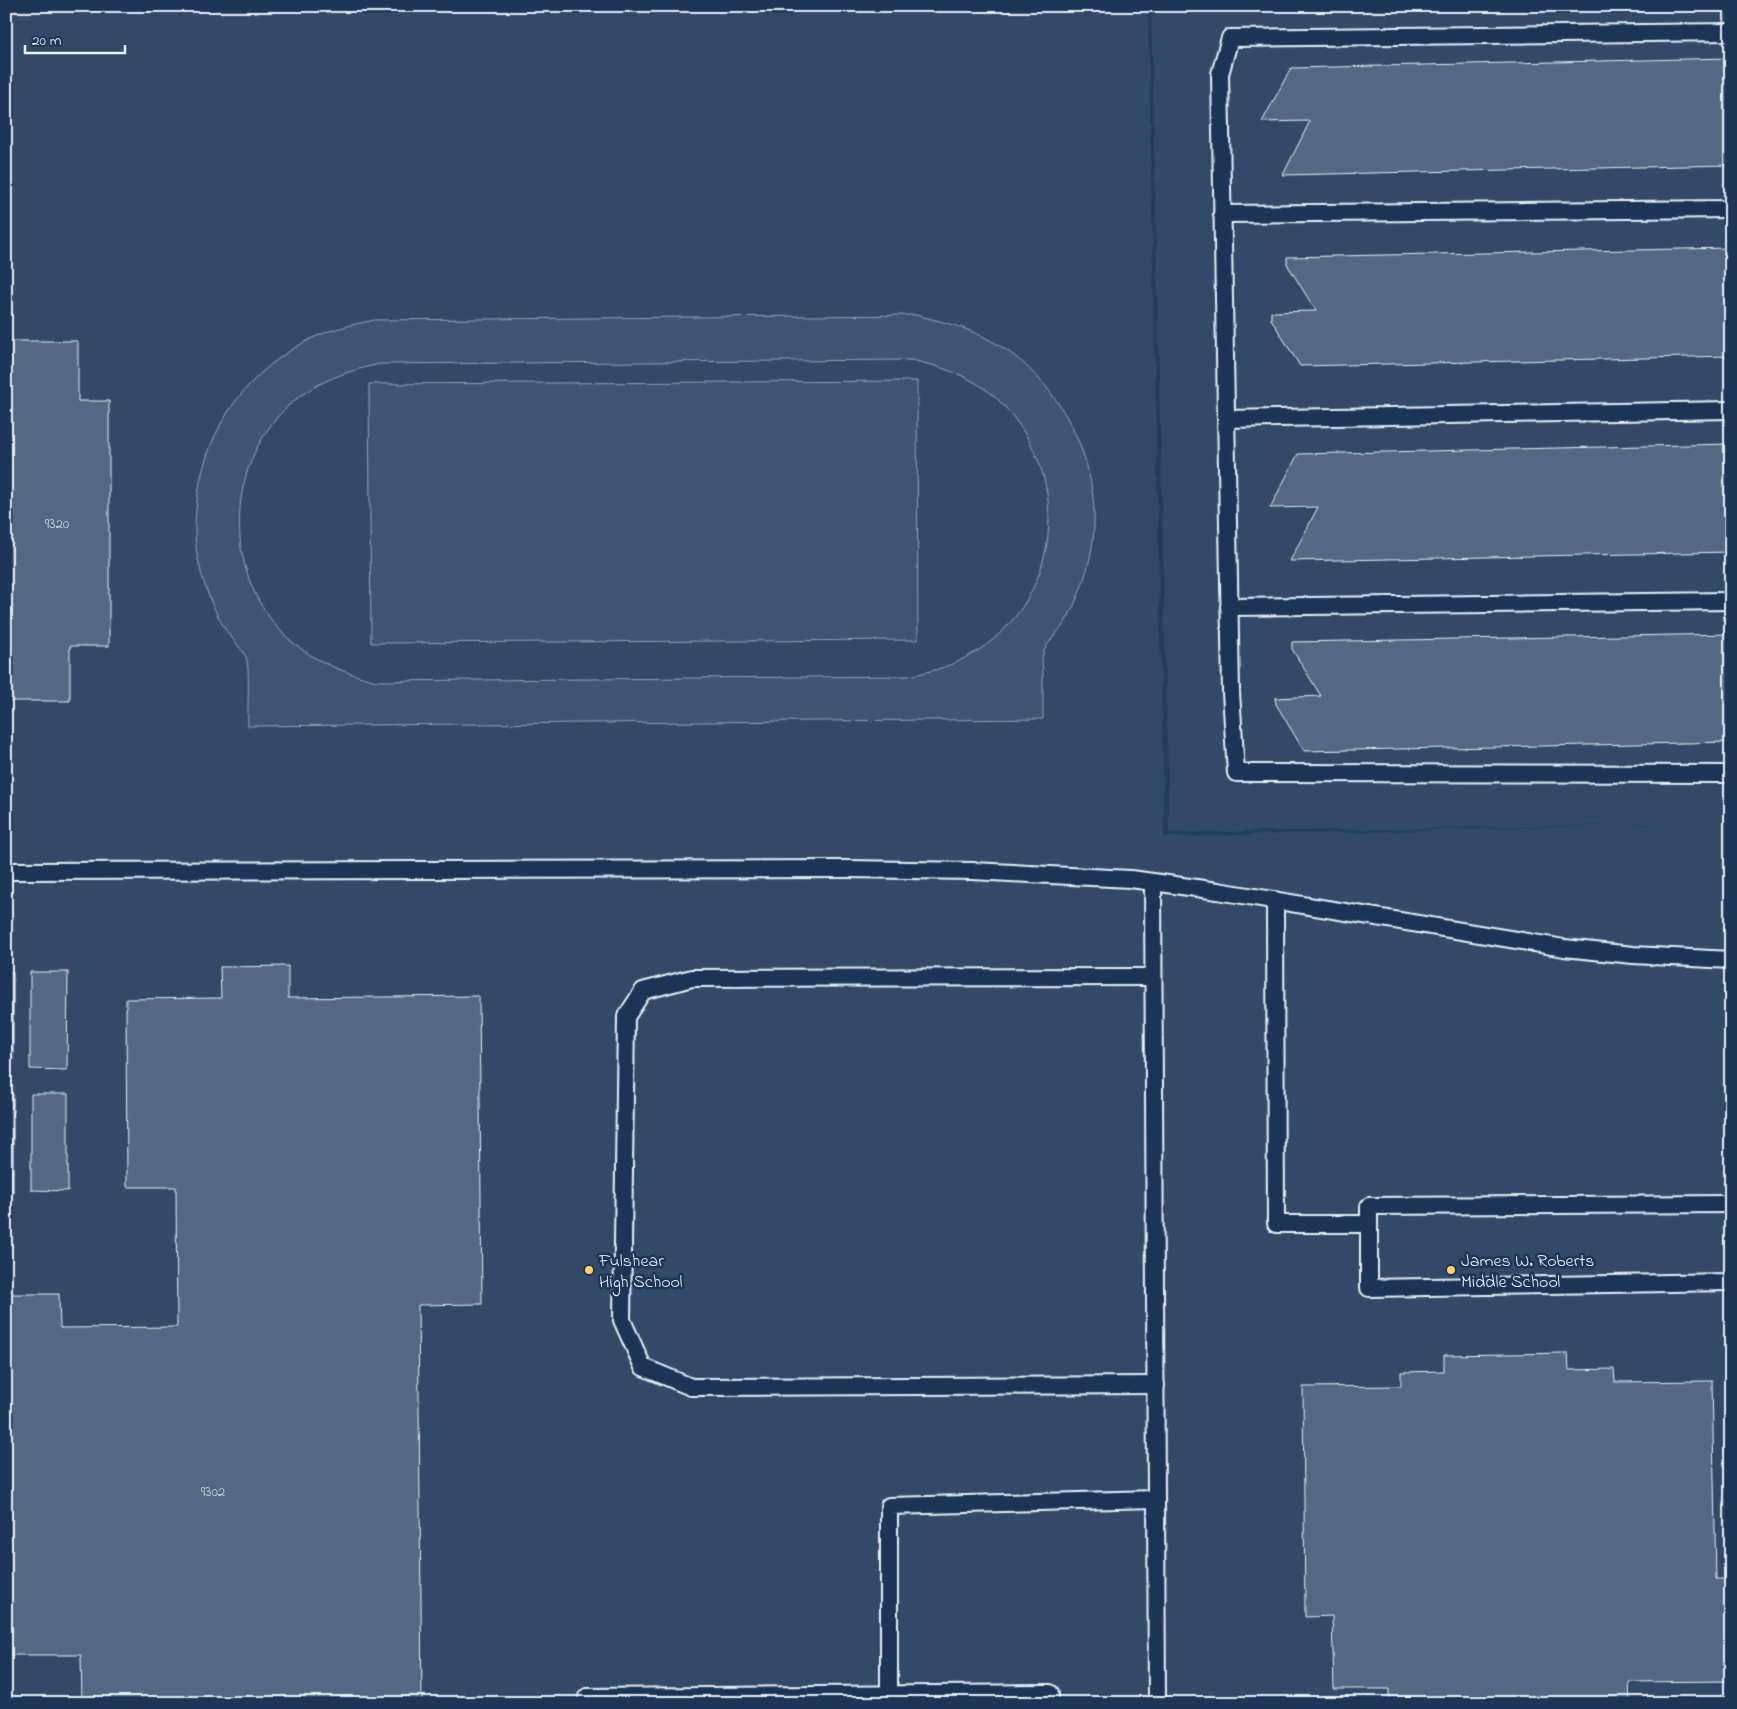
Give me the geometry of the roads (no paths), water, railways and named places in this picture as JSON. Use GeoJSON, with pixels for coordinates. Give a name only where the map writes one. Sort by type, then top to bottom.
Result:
{"type":"FeatureCollection","features":[{"type":"Feature","properties":{"kind":"lane"},"geometry":{"type":"LineString","coordinates":[[1731,32],[1230,38],[1220,74],[1229,607],[1231,692],[1236,773],[1731,774]]}},
{"type":"Feature","properties":{"kind":"lane"},"geometry":{"type":"LineString","coordinates":[[1222,214],[1731,209]]}},
{"type":"Feature","properties":{"kind":"lane"},"geometry":{"type":"LineString","coordinates":[[1226,419],[1731,410]]}},
{"type":"Feature","properties":{"kind":"lane"},"geometry":{"type":"LineString","coordinates":[[1229,607],[1731,601]]}},
{"type":"Feature","properties":{"kind":"lane"},"geometry":{"type":"LineString","coordinates":[[6,871],[848,869],[972,871],[1104,877],[1218,891],[1564,948],[1634,955],[1731,960]]}},
{"type":"Feature","properties":{"kind":"lane"},"geometry":{"type":"LineString","coordinates":[[1153,883],[1157,1703]]}},
{"type":"Feature","properties":{"kind":"lane"},"geometry":{"type":"LineString","coordinates":[[1275,900],[1276,1224],[1369,1224]]}},
{"type":"Feature","properties":{"kind":"lane"},"geometry":{"type":"LineString","coordinates":[[1153,977],[692,978],[643,991],[626,1017],[622,1320],[643,1367],[691,1387],[1156,1385]]}},
{"type":"Feature","properties":{"kind":"lane"},"geometry":{"type":"LineString","coordinates":[[1731,1204],[1369,1206],[1369,1288],[1731,1282]]}},
{"type":"Feature","properties":{"kind":"lane"},"geometry":{"type":"LineString","coordinates":[[889,1694],[889,1506],[1156,1499]]}},
{"type":"Feature","properties":{"kind":"lane"},"geometry":{"type":"LineString","coordinates":[[587,1703],[587,1697],[1050,1693],[1050,1703]]}},
{"type":"Feature","properties":{"kind":"place","name":"Fulshear High School"},"geometry":{"type":"Point","coordinates":[589,1270]}},
{"type":"Feature","properties":{"kind":"place","name":"James W. Roberts Middle School"},"geometry":{"type":"Point","coordinates":[1451,1270]}}]}
